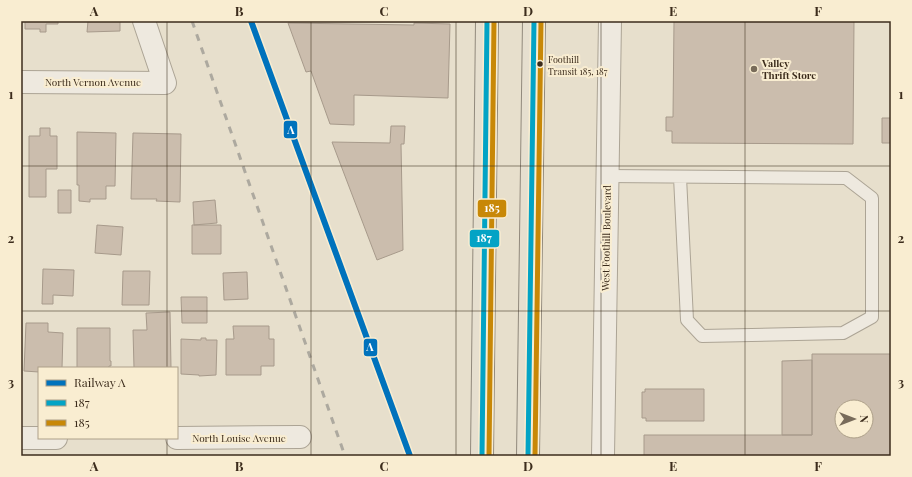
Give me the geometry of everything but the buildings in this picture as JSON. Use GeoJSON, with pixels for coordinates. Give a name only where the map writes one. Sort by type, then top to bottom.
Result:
{"type":"FeatureCollection","features":[{"type":"Feature","properties":{"kind":"main road"},"geometry":{"type":"LineString","coordinates":[[482,456],[487,21]]}},
{"type":"Feature","properties":{"kind":"main road"},"geometry":{"type":"LineString","coordinates":[[528,456],[534,21]]}},
{"type":"Feature","properties":{"kind":"street","name":"North Vernon Avenue"},"geometry":{"type":"LineString","coordinates":[[21,82],[165,83],[144,21]]}},
{"type":"Feature","properties":{"kind":"street","name":"West Foothill Boulevard"},"geometry":{"type":"LineString","coordinates":[[603,456],[610,21]]}},
{"type":"Feature","properties":{"kind":"street","name":"North Louise Avenue"},"geometry":{"type":"LineString","coordinates":[[178,438],[300,437]]}},
{"type":"Feature","properties":{"kind":"street"},"geometry":{"type":"LineString","coordinates":[[21,438],[38,438]]}},
{"type":"Feature","properties":{"kind":"lane"},"geometry":{"type":"LineString","coordinates":[[607,176],[846,178],[872,198],[872,317],[843,333],[702,336],[687,320],[680,177]]}},
{"type":"Feature","properties":{"kind":"railway"},"geometry":{"type":"LineString","coordinates":[[192,21],[345,456]]}},
{"type":"Feature","properties":{"kind":"rail line","name":"A"},"geometry":{"type":"LineString","coordinates":[[251,21],[410,456]]}},
{"type":"Feature","properties":{"kind":"transit line","name":"187"},"geometry":{"type":"LineString","coordinates":[[482,456],[487,21]]}},
{"type":"Feature","properties":{"kind":"transit line","name":"185"},"geometry":{"type":"LineString","coordinates":[[489,456],[494,21]]}},
{"type":"Feature","properties":{"kind":"transit line","name":"187"},"geometry":{"type":"LineString","coordinates":[[528,456],[534,21]]}},
{"type":"Feature","properties":{"kind":"transit line","name":"185"},"geometry":{"type":"LineString","coordinates":[[535,456],[541,21]]}},
{"type":"Feature","properties":{"kind":"place","name":"Foothill Transit 185, 187"},"geometry":{"type":"Point","coordinates":[540,64]}},
{"type":"Feature","properties":{"kind":"place","name":"Valley Thrift Store"},"geometry":{"type":"Point","coordinates":[754,69]}}]}
